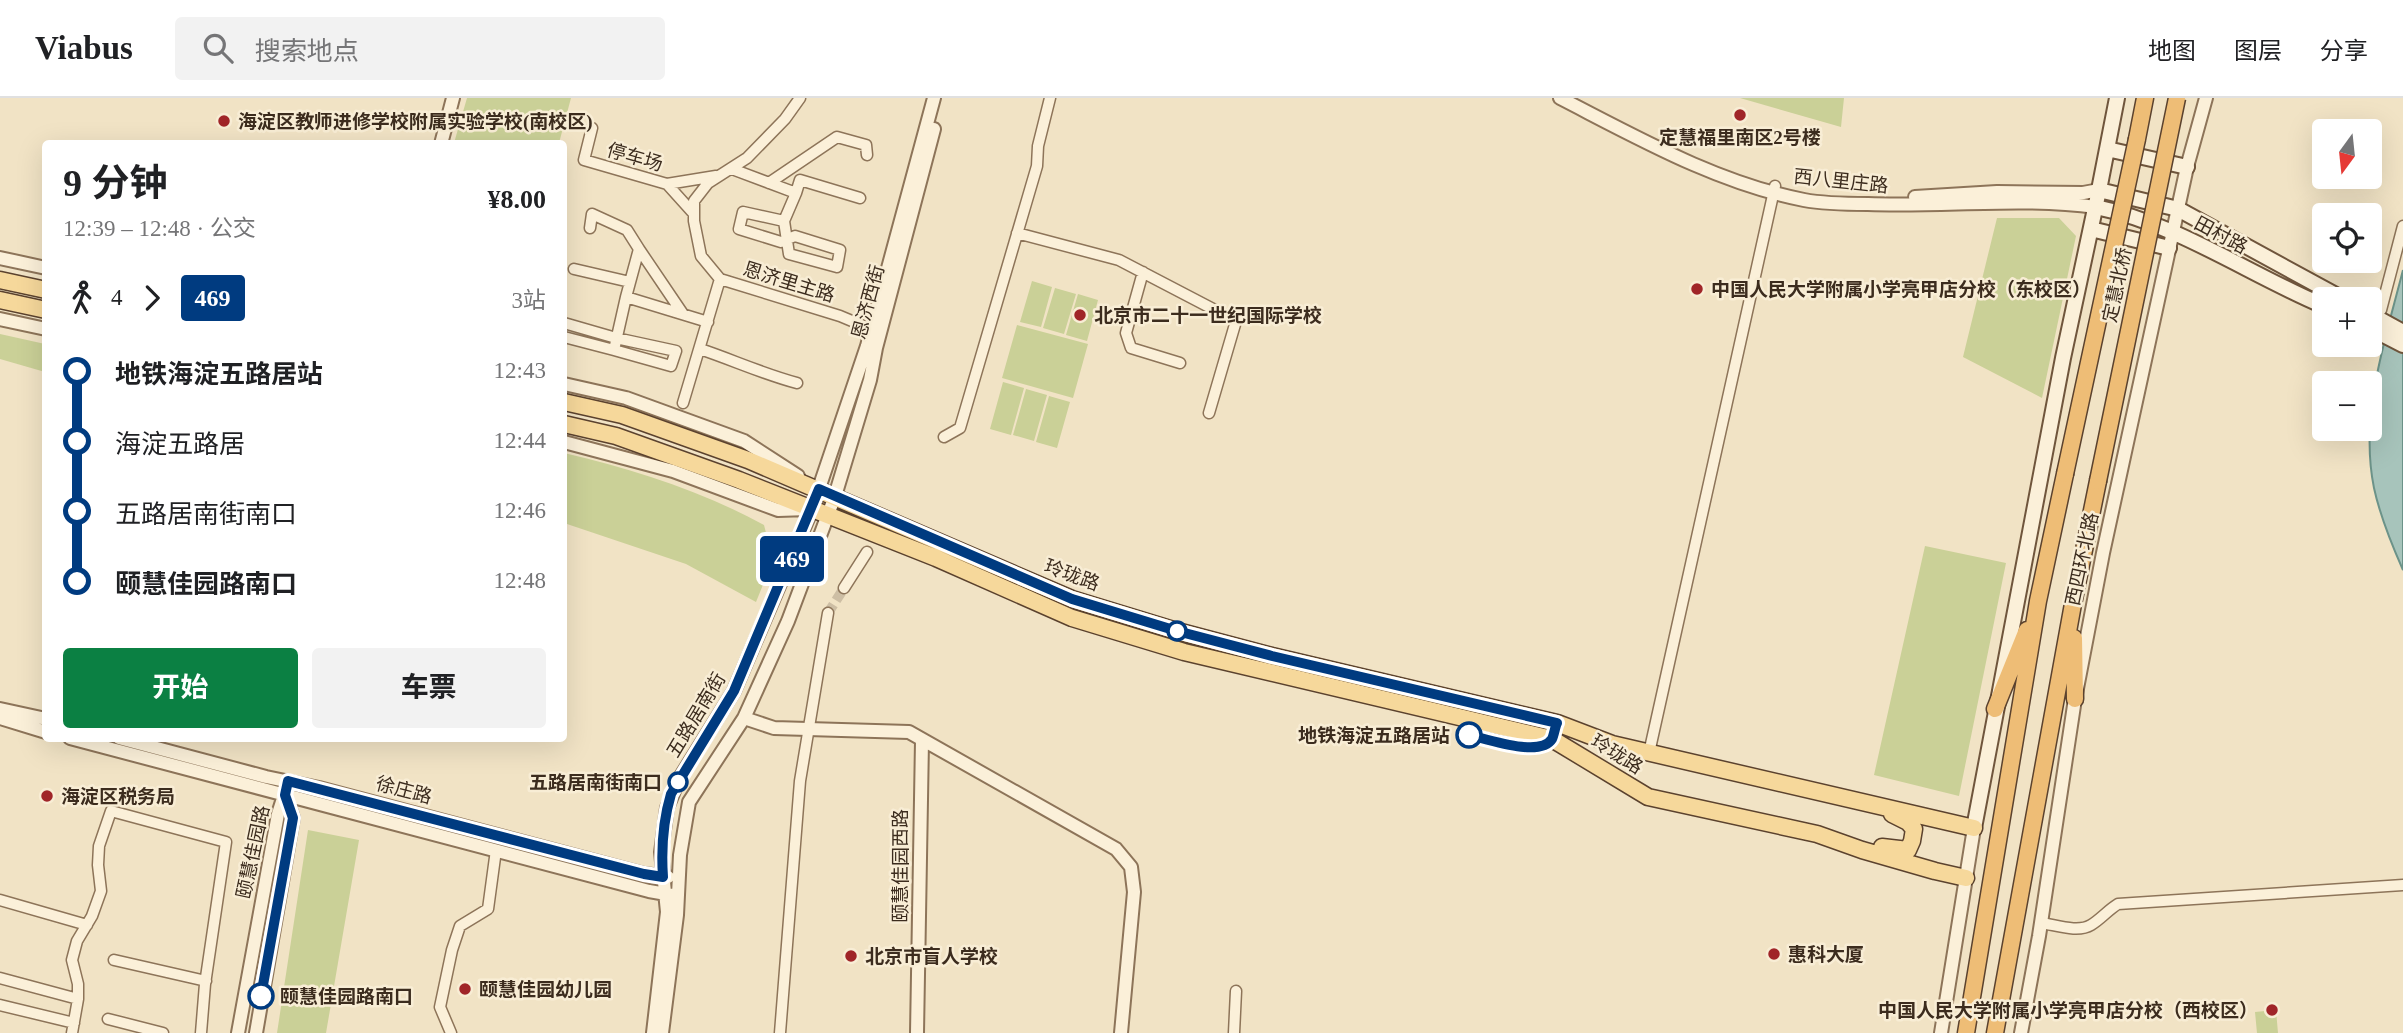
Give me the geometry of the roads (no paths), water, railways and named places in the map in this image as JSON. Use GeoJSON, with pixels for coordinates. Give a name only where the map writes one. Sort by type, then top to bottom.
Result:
{"type":"FeatureCollection","features":[{"type":"Feature","properties":{"kind":"highway","name":"定慧北桥"},"geometry":{"type":"LineString","coordinates":[[2098,481],[2177,98]]}},
{"type":"Feature","properties":{"kind":"highway","name":"定慧北桥"},"geometry":{"type":"LineString","coordinates":[[2065,474],[2144,100]]}},
{"type":"Feature","properties":{"kind":"highway","name":"西四环北路"},"geometry":{"type":"LineString","coordinates":[[1966,1033],[2038,601],[2065,474]]}},
{"type":"Feature","properties":{"kind":"highway","name":"西四环北路"},"geometry":{"type":"LineString","coordinates":[[1995,1033],[2098,481]]}},
{"type":"Feature","properties":{"kind":"highway"},"geometry":{"type":"LineString","coordinates":[[1995,709],[2038,601]]}},
{"type":"Feature","properties":{"kind":"highway"},"geometry":{"type":"LineString","coordinates":[[2073,604],[2075,699]]}},
{"type":"Feature","properties":{"kind":"main road"},"geometry":{"type":"LineString","coordinates":[[1974,828],[2063,358],[2117,98]]}},
{"type":"Feature","properties":{"kind":"main road"},"geometry":{"type":"LineString","coordinates":[[2107,149],[2187,167]]}},
{"type":"Feature","properties":{"kind":"main road","name":"田村路"},"geometry":{"type":"LineString","coordinates":[[2099,190],[2178,209],[2321,287]]}},
{"type":"Feature","properties":{"kind":"main road","name":"田村路"},"geometry":{"type":"LineString","coordinates":[[2096,207],[2173,231],[2281,289],[2312,301]]}},
{"type":"Feature","properties":{"kind":"main road"},"geometry":{"type":"LineString","coordinates":[[2091,229],[2169,248]]}},
{"type":"Feature","properties":{"kind":"main road"},"geometry":{"type":"LineString","coordinates":[[0,280],[42,289]]}},
{"type":"Feature","properties":{"kind":"main road"},"geometry":{"type":"LineString","coordinates":[[0,300],[42,309]]}},
{"type":"Feature","properties":{"kind":"main road"},"geometry":{"type":"LineString","coordinates":[[2382,324],[2403,332]]}},
{"type":"Feature","properties":{"kind":"main road"},"geometry":{"type":"LineString","coordinates":[[2382,326],[2403,345]]}},
{"type":"Feature","properties":{"kind":"main road","name":"玲珑路"},"geometry":{"type":"LineString","coordinates":[[567,403],[622,415],[748,460],[1072,599],[1177,631],[1557,723],[1612,744],[1974,828]]}},
{"type":"Feature","properties":{"kind":"main road","name":"玲珑路"},"geometry":{"type":"LineString","coordinates":[[567,425],[616,436],[740,480],[936,558],[1072,618],[1184,652],[1552,739],[1648,797],[1817,834],[1886,857],[1966,878]]}},
{"type":"Feature","properties":{"kind":"main road"},"geometry":{"type":"LineString","coordinates":[[1817,834],[1901,851],[1908,850],[1914,829],[1908,822],[1868,804]]}},
{"type":"Feature","properties":{"kind":"street"},"geometry":{"type":"LineString","coordinates":[[442,140],[453,98]]}},
{"type":"Feature","properties":{"kind":"street"},"geometry":{"type":"LineString","coordinates":[[694,214],[694,201],[708,183],[732,169],[757,149],[800,98]]}},
{"type":"Feature","properties":{"kind":"street","name":"恩济西街"},"geometry":{"type":"LineString","coordinates":[[820,512],[819,489],[871,329],[934,98]]}},
{"type":"Feature","properties":{"kind":"street","name":"恩济西街"},"geometry":{"type":"LineString","coordinates":[[820,512],[835,496],[870,380],[876,348],[942,98]]}},
{"type":"Feature","properties":{"kind":"street"},"geometry":{"type":"LineString","coordinates":[[944,437],[960,428],[1037,166],[1038,146],[1050,98]]}},
{"type":"Feature","properties":{"kind":"street","name":"西八里庄路"},"geometry":{"type":"LineString","coordinates":[[1560,98],[1696,166],[1722,176],[1774,189],[1874,199],[1997,192],[2083,193],[2099,190]]}},
{"type":"Feature","properties":{"kind":"street","name":"西八里庄路"},"geometry":{"type":"LineString","coordinates":[[1574,98],[1726,171],[1805,200],[1897,205],[1991,202],[2096,207]]}},
{"type":"Feature","properties":{"kind":"street","name":"西四环北路"},"geometry":{"type":"LineString","coordinates":[[2021,1033],[2041,923],[2075,699],[2103,553],[2187,167],[2206,98]]}},
{"type":"Feature","properties":{"kind":"street","name":"停车场"},"geometry":{"type":"LineString","coordinates":[[592,128],[584,160],[667,184]]}},
{"type":"Feature","properties":{"kind":"street"},"geometry":{"type":"LineString","coordinates":[[769,183],[838,137],[866,145],[867,155]]}},
{"type":"Feature","properties":{"kind":"street"},"geometry":{"type":"LineString","coordinates":[[732,169],[796,193]]}},
{"type":"Feature","properties":{"kind":"street"},"geometry":{"type":"LineString","coordinates":[[667,184],[720,176]]}},
{"type":"Feature","properties":{"kind":"street"},"geometry":{"type":"LineString","coordinates":[[784,222],[743,212],[739,229],[781,242],[787,239],[795,236],[841,250],[837,267],[789,254],[787,239],[784,222],[800,180],[860,198]]}},
{"type":"Feature","properties":{"kind":"street"},"geometry":{"type":"LineString","coordinates":[[667,184],[694,214]]}},
{"type":"Feature","properties":{"kind":"street"},"geometry":{"type":"LineString","coordinates":[[1649,753],[1774,189]]}},
{"type":"Feature","properties":{"kind":"street"},"geometry":{"type":"LineString","coordinates":[[590,228],[592,214],[627,230],[683,314]]}},
{"type":"Feature","properties":{"kind":"street","name":"恩济里主路"},"geometry":{"type":"LineString","coordinates":[[694,214],[701,256],[720,279],[840,316],[871,329]]}},
{"type":"Feature","properties":{"kind":"street"},"geometry":{"type":"LineString","coordinates":[[2382,304],[2403,226]]}},
{"type":"Feature","properties":{"kind":"street"},"geometry":{"type":"LineString","coordinates":[[1017,233],[1119,260],[1236,321],[1209,413]]}},
{"type":"Feature","properties":{"kind":"street"},"geometry":{"type":"LineString","coordinates":[[614,349],[639,249]]}},
{"type":"Feature","properties":{"kind":"street"},"geometry":{"type":"LineString","coordinates":[[0,258],[42,267]]}},
{"type":"Feature","properties":{"kind":"street"},"geometry":{"type":"LineString","coordinates":[[574,269],[630,282]]}},
{"type":"Feature","properties":{"kind":"street"},"geometry":{"type":"LineString","coordinates":[[1143,272],[1126,333],[1131,348],[1180,363]]}},
{"type":"Feature","properties":{"kind":"street"},"geometry":{"type":"LineString","coordinates":[[683,403],[720,279]]}},
{"type":"Feature","properties":{"kind":"street"},"geometry":{"type":"LineString","coordinates":[[626,297],[708,322]]}},
{"type":"Feature","properties":{"kind":"street"},"geometry":{"type":"LineString","coordinates":[[0,319],[42,328]]}},
{"type":"Feature","properties":{"kind":"street"},"geometry":{"type":"LineString","coordinates":[[567,324],[676,351],[671,366],[567,338]]}},
{"type":"Feature","properties":{"kind":"street"},"geometry":{"type":"LineString","coordinates":[[700,349],[748,365],[756,371],[797,383]]}},
{"type":"Feature","properties":{"kind":"street","name":"玲珑路"},"geometry":{"type":"LineString","coordinates":[[567,385],[626,398],[744,441],[819,489]]}},
{"type":"Feature","properties":{"kind":"street","name":"玲珑路"},"geometry":{"type":"LineString","coordinates":[[567,443],[673,471],[778,510],[820,512]]}},
{"type":"Feature","properties":{"kind":"street","name":"五路居南街"},"geometry":{"type":"LineString","coordinates":[[653,1033],[667,912],[679,879],[689,802],[744,718],[788,621],[820,512]]}},
{"type":"Feature","properties":{"kind":"street","name":"五路居南街"},"geometry":{"type":"LineString","coordinates":[[662,1033],[671,895],[663,877],[661,852],[671,794],[734,691],[820,512]]}},
{"type":"Feature","properties":{"kind":"street"},"geometry":{"type":"LineString","coordinates":[[844,588],[867,552]]}},
{"type":"Feature","properties":{"kind":"street"},"geometry":{"type":"LineString","coordinates":[[780,1033],[800,781],[828,613]]}},
{"type":"Feature","properties":{"kind":"street"},"geometry":{"type":"LineString","coordinates":[[0,709],[42,718]]}},
{"type":"Feature","properties":{"kind":"street"},"geometry":{"type":"LineString","coordinates":[[0,718],[42,731]]}},
{"type":"Feature","properties":{"kind":"street"},"geometry":{"type":"LineString","coordinates":[[744,718],[774,728],[909,732],[1116,849],[1132,867],[1134,892],[1121,1033]]}},
{"type":"Feature","properties":{"kind":"street","name":"颐慧佳园西路"},"geometry":{"type":"LineString","coordinates":[[917,1033],[922,741]]}},
{"type":"Feature","properties":{"kind":"street","name":"徐庄路"},"geometry":{"type":"LineString","coordinates":[[87,742],[644,874],[679,879]]}},
{"type":"Feature","properties":{"kind":"street","name":"徐庄路"},"geometry":{"type":"LineString","coordinates":[[132,742],[496,850],[671,895]]}},
{"type":"Feature","properties":{"kind":"street","name":"颐慧佳园路"},"geometry":{"type":"LineString","coordinates":[[238,1033],[278,814],[287,788]]}},
{"type":"Feature","properties":{"kind":"street","name":"颐慧佳园路"},"geometry":{"type":"LineString","coordinates":[[256,1033],[293,818],[287,788]]}},
{"type":"Feature","properties":{"kind":"street"},"geometry":{"type":"LineString","coordinates":[[0,1004],[73,1028],[78,984],[72,960],[101,891],[99,846],[111,811],[226,842],[201,1033]]}},
{"type":"Feature","properties":{"kind":"street"},"geometry":{"type":"LineString","coordinates":[[1941,1033],[1974,828]]}},
{"type":"Feature","properties":{"kind":"street"},"geometry":{"type":"LineString","coordinates":[[451,1033],[440,1007],[452,950],[460,926],[488,909],[496,850]]}},
{"type":"Feature","properties":{"kind":"street"},"geometry":{"type":"LineString","coordinates":[[2041,923],[2081,929],[2092,925],[2118,904],[2403,885]]}},
{"type":"Feature","properties":{"kind":"street"},"geometry":{"type":"LineString","coordinates":[[0,900],[87,925]]}},
{"type":"Feature","properties":{"kind":"street"},"geometry":{"type":"LineString","coordinates":[[114,960],[206,981]]}},
{"type":"Feature","properties":{"kind":"street"},"geometry":{"type":"LineString","coordinates":[[0,978],[78,999]]}},
{"type":"Feature","properties":{"kind":"street"},"geometry":{"type":"LineString","coordinates":[[1234,1033],[1236,991]]}},
{"type":"Feature","properties":{"kind":"street"},"geometry":{"type":"LineString","coordinates":[[108,1019],[163,1033]]}},
{"type":"Feature","properties":{"kind":"water"},"geometry":{"type":"Polygon","coordinates":[[[2403,270],[2403,570],[2376,498],[2370,461],[2370,441],[2382,441],[2382,371],[2378,371],[2403,270]]]}},
{"type":"Feature","properties":{"kind":"tunnel"},"geometry":{"type":"LineString","coordinates":[[828,613],[844,588]]}},
{"type":"Feature","properties":{"kind":"place","name":"定慧福里南区2号楼"},"geometry":{"type":"Point","coordinates":[1740,115]}},
{"type":"Feature","properties":{"kind":"place","name":"海淀区教师进修学校附属实验学校(南校区)"},"geometry":{"type":"Point","coordinates":[224,121]}},
{"type":"Feature","properties":{"kind":"place","name":"中国人民大学附属小学亮甲店分校（东校区）"},"geometry":{"type":"Point","coordinates":[1697,289]}},
{"type":"Feature","properties":{"kind":"place","name":"北京市二十一世纪国际学校"},"geometry":{"type":"Point","coordinates":[1080,315]}},
{"type":"Feature","properties":{"kind":"place","name":"地铁海淀五路居站"},"geometry":{"type":"Point","coordinates":[1469,735]}},
{"type":"Feature","properties":{"kind":"place","name":"五路居南街南口"},"geometry":{"type":"Point","coordinates":[678,782]}},
{"type":"Feature","properties":{"kind":"place","name":"海淀区税务局"},"geometry":{"type":"Point","coordinates":[47,796]}},
{"type":"Feature","properties":{"kind":"place","name":"惠科大厦"},"geometry":{"type":"Point","coordinates":[1774,954]}},
{"type":"Feature","properties":{"kind":"place","name":"北京市盲人学校"},"geometry":{"type":"Point","coordinates":[851,956]}},
{"type":"Feature","properties":{"kind":"place","name":"颐慧佳园幼儿园"},"geometry":{"type":"Point","coordinates":[465,989]}},
{"type":"Feature","properties":{"kind":"place","name":"颐慧佳园路南口"},"geometry":{"type":"Point","coordinates":[261,996]}},
{"type":"Feature","properties":{"kind":"place","name":"中国人民大学附属小学亮甲店分校（西校区）"},"geometry":{"type":"Point","coordinates":[2272,1010]}}]}
